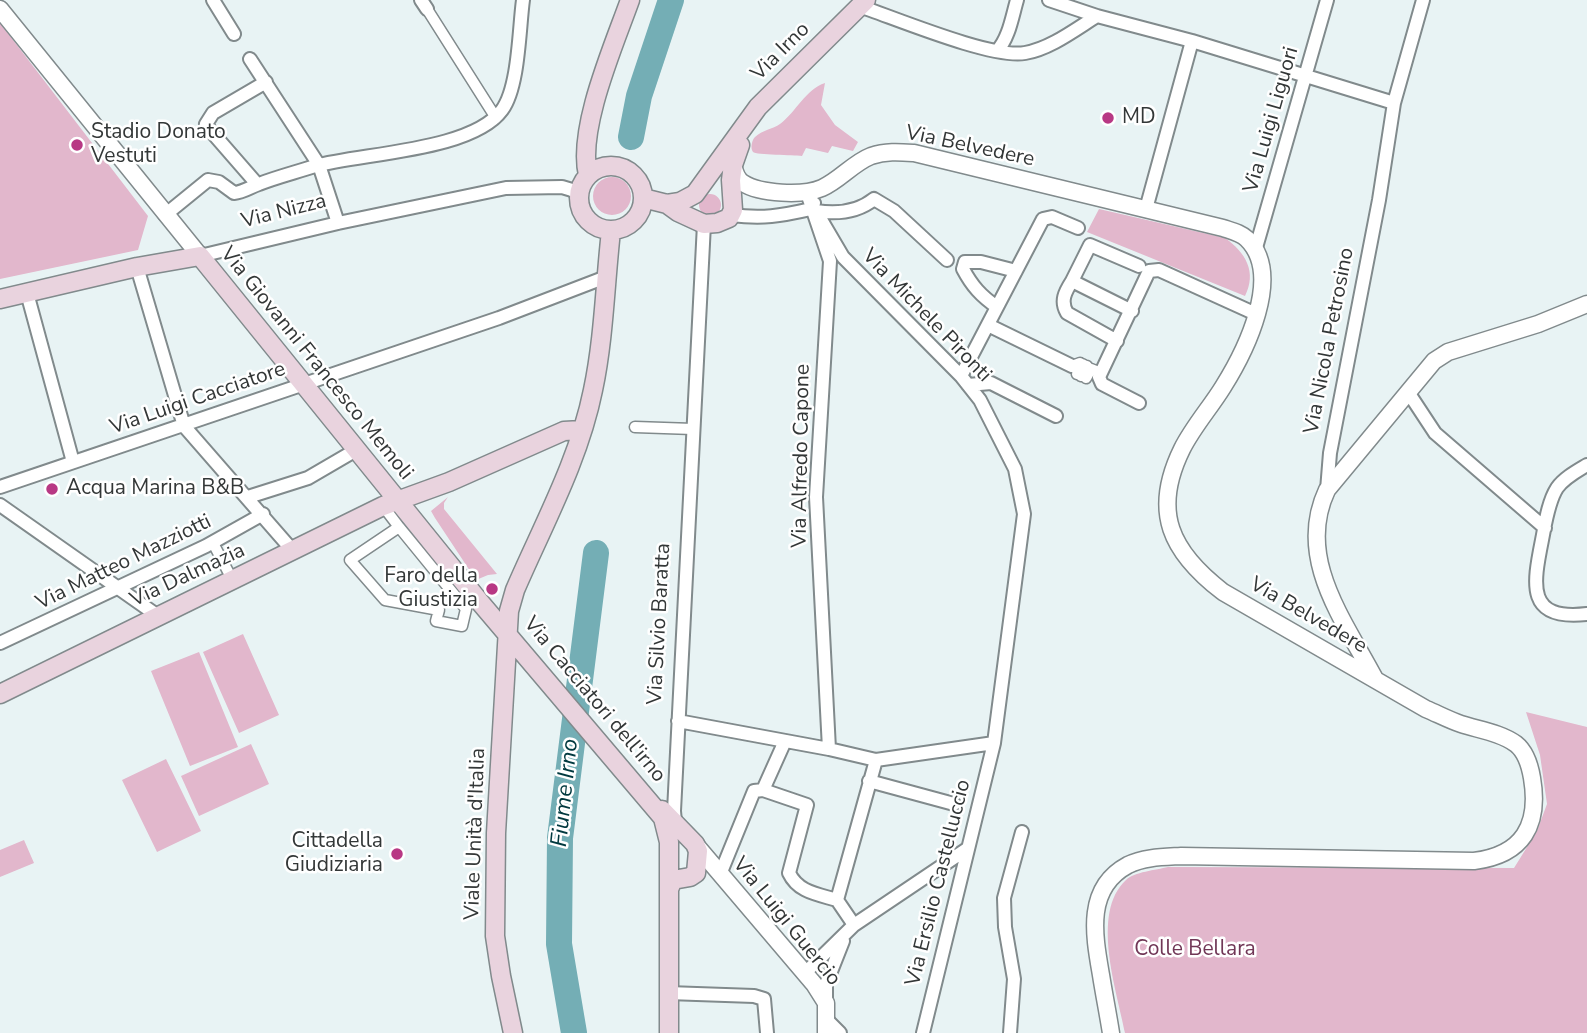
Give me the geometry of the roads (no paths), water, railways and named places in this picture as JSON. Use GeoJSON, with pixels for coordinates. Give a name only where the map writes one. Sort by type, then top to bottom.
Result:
{"type":"FeatureCollection","features":[{"type":"Feature","properties":{"kind":"main road"},"geometry":{"type":"LineString","coordinates":[[588,175],[585,164],[591,119],[629,0]]}},
{"type":"Feature","properties":{"kind":"main road","name":"Via Irno"},"geometry":{"type":"LineString","coordinates":[[667,204],[684,200],[700,189],[758,107],[862,3]]}},
{"type":"Feature","properties":{"kind":"main road","name":"Via Irno"},"geometry":{"type":"LineString","coordinates":[[731,215],[733,165],[758,107]]}},
{"type":"Feature","properties":{"kind":"main road"},"geometry":{"type":"LineString","coordinates":[[605,167],[623,168],[638,180],[643,198],[637,217],[630,224],[611,231],[592,224],[584,216],[579,196],[580,188],[588,175],[605,167]]}},
{"type":"Feature","properties":{"kind":"main road"},"geometry":{"type":"LineString","coordinates":[[643,198],[667,204],[705,223],[717,223],[731,215]]}},
{"type":"Feature","properties":{"kind":"main road","name":"Viale Unità d'Italia"},"geometry":{"type":"LineString","coordinates":[[513,1033],[495,936],[496,833],[509,611],[515,590],[582,430],[599,360],[611,231]]}},
{"type":"Feature","properties":{"kind":"main road","name":"Via Nizza"},"geometry":{"type":"LineString","coordinates":[[0,299],[137,267],[200,256]]}},
{"type":"Feature","properties":{"kind":"main road","name":"Via Giovanni Francesco Memoli"},"geometry":{"type":"LineString","coordinates":[[200,256],[356,450],[390,503]]}},
{"type":"Feature","properties":{"kind":"main road","name":"Via Dalmazia"},"geometry":{"type":"LineString","coordinates":[[0,694],[390,503],[449,482],[564,431],[582,430]]}},
{"type":"Feature","properties":{"kind":"main road","name":"Via Cacciatori dell'irno"},"geometry":{"type":"LineString","coordinates":[[390,503],[480,601],[671,823]]}},
{"type":"Feature","properties":{"kind":"main road","name":"Via Cacciatori dell'irno"},"geometry":{"type":"LineString","coordinates":[[480,601],[487,606],[502,606],[515,590]]}},
{"type":"Feature","properties":{"kind":"main road"},"geometry":{"type":"LineString","coordinates":[[504,681],[510,666],[519,660],[525,661],[544,676]]}},
{"type":"Feature","properties":{"kind":"main road"},"geometry":{"type":"LineString","coordinates":[[669,889],[673,880],[696,873],[698,857],[695,844],[671,823]]}},
{"type":"Feature","properties":{"kind":"main road","name":"Via Silvio Baratta"},"geometry":{"type":"LineString","coordinates":[[669,1033],[671,823]]}},
{"type":"Feature","properties":{"kind":"street"},"geometry":{"type":"LineString","coordinates":[[214,0],[234,34]]}},
{"type":"Feature","properties":{"kind":"street"},"geometry":{"type":"LineString","coordinates":[[165,215],[208,180],[219,182],[234,193],[242,192],[257,184],[319,165],[436,144],[467,133],[496,118],[513,86],[523,0]]}},
{"type":"Feature","properties":{"kind":"street"},"geometry":{"type":"LineString","coordinates":[[997,51],[1009,29],[1017,0]]}},
{"type":"Feature","properties":{"kind":"street"},"geometry":{"type":"LineString","coordinates":[[1049,0],[1394,103]]}},
{"type":"Feature","properties":{"kind":"street","name":"Via Luigi Liguori"},"geometry":{"type":"LineString","coordinates":[[1255,251],[1327,0]]}},
{"type":"Feature","properties":{"kind":"street","name":"Via Nicola Petrosino"},"geometry":{"type":"LineString","coordinates":[[1375,679],[1321,573],[1315,539],[1320,504],[1327,489],[1330,453],[1379,200],[1394,103],[1423,0]]}},
{"type":"Feature","properties":{"kind":"street"},"geometry":{"type":"LineString","coordinates":[[862,3],[997,51],[1024,53],[1041,48],[1097,16]]}},
{"type":"Feature","properties":{"kind":"street"},"geometry":{"type":"LineString","coordinates":[[424,5],[496,118]]}},
{"type":"Feature","properties":{"kind":"street"},"geometry":{"type":"LineString","coordinates":[[0,9],[200,256]]}},
{"type":"Feature","properties":{"kind":"street"},"geometry":{"type":"LineString","coordinates":[[1146,209],[1192,41]]}},
{"type":"Feature","properties":{"kind":"street"},"geometry":{"type":"LineString","coordinates":[[250,59],[319,165],[338,223]]}},
{"type":"Feature","properties":{"kind":"street"},"geometry":{"type":"LineString","coordinates":[[257,184],[206,124],[213,113],[266,82]]}},
{"type":"Feature","properties":{"kind":"street","name":"Via Belvedere"},"geometry":{"type":"LineString","coordinates":[[733,165],[736,177],[744,184],[772,191],[807,193],[823,187],[868,157],[895,151],[939,158],[1240,234],[1255,251],[1262,270],[1256,314],[1224,386],[1192,431],[1173,469],[1168,487],[1167,508],[1178,547],[1188,561],[1223,592],[1426,709],[1507,739],[1519,746],[1527,758],[1534,789],[1533,817],[1523,837],[1506,852],[1489,859],[1181,856],[1128,865],[1110,878],[1102,888],[1095,910],[1094,936],[1111,1033]]}},
{"type":"Feature","properties":{"kind":"street","name":"Via Nizza"},"geometry":{"type":"LineString","coordinates":[[200,256],[338,223],[506,188],[562,187],[579,196]]}},
{"type":"Feature","properties":{"kind":"street","name":"Via Belvedere"},"geometry":{"type":"LineString","coordinates":[[814,210],[823,187]]}},
{"type":"Feature","properties":{"kind":"street"},"geometry":{"type":"LineString","coordinates":[[807,193],[814,210]]}},
{"type":"Feature","properties":{"kind":"street"},"geometry":{"type":"LineString","coordinates":[[731,215],[760,218],[814,210],[831,213],[864,207],[874,199],[894,211],[947,260]]}},
{"type":"Feature","properties":{"kind":"street","name":"Via Michele Pironti"},"geometry":{"type":"LineString","coordinates":[[814,210],[843,257],[965,380],[986,411],[1015,469],[1024,514],[994,743]]}},
{"type":"Feature","properties":{"kind":"street","name":"Via Alfredo Capone"},"geometry":{"type":"LineString","coordinates":[[814,210],[830,261],[816,497],[829,749]]}},
{"type":"Feature","properties":{"kind":"street"},"geometry":{"type":"LineString","coordinates":[[1056,416],[991,383],[965,380],[997,307],[1043,219],[1052,217],[1078,228]]}},
{"type":"Feature","properties":{"kind":"street","name":"Via Silvio Baratta"},"geometry":{"type":"LineString","coordinates":[[671,823],[674,811],[705,223]]}},
{"type":"Feature","properties":{"kind":"street"},"geometry":{"type":"LineString","coordinates":[[1117,341],[1068,313],[1063,300],[1090,245],[1139,266]]}},
{"type":"Feature","properties":{"kind":"street"},"geometry":{"type":"LineString","coordinates":[[997,307],[973,287],[963,269],[965,262],[974,261],[1016,271]]}},
{"type":"Feature","properties":{"kind":"street"},"geometry":{"type":"LineString","coordinates":[[137,267],[184,426],[293,551]]}},
{"type":"Feature","properties":{"kind":"street"},"geometry":{"type":"LineString","coordinates":[[1139,402],[1102,384],[1099,377],[1148,272],[1155,270],[1256,314]]}},
{"type":"Feature","properties":{"kind":"street","name":"Via Luigi Cacciatore"},"geometry":{"type":"LineString","coordinates":[[0,487],[499,318],[606,277]]}},
{"type":"Feature","properties":{"kind":"street"},"geometry":{"type":"LineString","coordinates":[[1070,284],[1132,311]]}},
{"type":"Feature","properties":{"kind":"street"},"geometry":{"type":"LineString","coordinates":[[27,293],[73,462]]}},
{"type":"Feature","properties":{"kind":"street"},"geometry":{"type":"LineString","coordinates":[[1327,489],[1434,361],[1448,352],[1538,324],[1587,304]]}},
{"type":"Feature","properties":{"kind":"street"},"geometry":{"type":"LineString","coordinates":[[988,326],[1072,366],[1080,363],[1077,374],[1082,364],[1082,376],[1087,366],[1085,378],[1091,369],[1101,373]]}},
{"type":"Feature","properties":{"kind":"street"},"geometry":{"type":"LineString","coordinates":[[1408,391],[1435,433],[1545,528]]}},
{"type":"Feature","properties":{"kind":"street"},"geometry":{"type":"LineString","coordinates":[[635,427],[693,429]]}},
{"type":"Feature","properties":{"kind":"street"},"geometry":{"type":"LineString","coordinates":[[248,497],[308,478],[356,450]]}},
{"type":"Feature","properties":{"kind":"street"},"geometry":{"type":"LineString","coordinates":[[1587,465],[1573,473],[1557,488],[1545,528],[1535,590],[1539,601],[1551,611],[1561,615],[1587,614]]}},
{"type":"Feature","properties":{"kind":"street"},"geometry":{"type":"LineString","coordinates":[[390,503],[399,527],[466,609],[463,626],[436,621],[439,610],[385,600],[350,559],[399,527]]}},
{"type":"Feature","properties":{"kind":"street"},"geometry":{"type":"LineString","coordinates":[[0,505],[158,616]]}},
{"type":"Feature","properties":{"kind":"street","name":"Via Matteo Mazziotti"},"geometry":{"type":"LineString","coordinates":[[0,643],[213,543],[263,514]]}},
{"type":"Feature","properties":{"kind":"street"},"geometry":{"type":"LineString","coordinates":[[213,543],[233,581]]}},
{"type":"Feature","properties":{"kind":"street"},"geometry":{"type":"LineString","coordinates":[[678,721],[876,760],[994,743]]}},
{"type":"Feature","properties":{"kind":"street"},"geometry":{"type":"LineString","coordinates":[[763,790],[785,741]]}},
{"type":"Feature","properties":{"kind":"street","name":"Via Ersilio Castelluccio"},"geometry":{"type":"LineString","coordinates":[[923,1033],[994,743]]}},
{"type":"Feature","properties":{"kind":"street"},"geometry":{"type":"LineString","coordinates":[[837,900],[876,760]]}},
{"type":"Feature","properties":{"kind":"street"},"geometry":{"type":"LineString","coordinates":[[869,781],[954,804]]}},
{"type":"Feature","properties":{"kind":"street"},"geometry":{"type":"LineString","coordinates":[[721,872],[754,792],[763,790],[807,805],[789,873],[800,889],[837,900],[854,925]]}},
{"type":"Feature","properties":{"kind":"street"},"geometry":{"type":"LineString","coordinates":[[1010,1033],[1014,979],[1005,927],[1004,898],[1022,832]]}},
{"type":"Feature","properties":{"kind":"street","name":"Via Luigi Guercio"},"geometry":{"type":"LineString","coordinates":[[695,844],[805,973],[826,1003],[826,1026]]}},
{"type":"Feature","properties":{"kind":"street"},"geometry":{"type":"LineString","coordinates":[[805,973],[854,925],[967,849]]}},
{"type":"Feature","properties":{"kind":"street"},"geometry":{"type":"LineString","coordinates":[[840,1033],[826,1026],[828,975],[841,944],[854,925]]}},
{"type":"Feature","properties":{"kind":"street"},"geometry":{"type":"LineString","coordinates":[[668,993],[754,996],[764,999],[767,1033]]}},
{"type":"Feature","properties":{"kind":"waterway","name":"Fiume Irno"},"geometry":{"type":"LineString","coordinates":[[631,137],[639,96],[671,0]]}},
{"type":"Feature","properties":{"kind":"waterway","name":"Fiume Irno"},"geometry":{"type":"LineString","coordinates":[[574,1033],[559,944],[560,838],[596,553]]}},
{"type":"Feature","properties":{"kind":"place","name":"MD"},"geometry":{"type":"Point","coordinates":[1108,118]}},
{"type":"Feature","properties":{"kind":"place","name":"Stadio Donato Vestuti"},"geometry":{"type":"Point","coordinates":[77,145]}},
{"type":"Feature","properties":{"kind":"place","name":"Acqua Marina B&B"},"geometry":{"type":"Point","coordinates":[52,489]}},
{"type":"Feature","properties":{"kind":"place","name":"Faro della Giustizia"},"geometry":{"type":"Point","coordinates":[492,589]}},
{"type":"Feature","properties":{"kind":"place","name":"Cittadella Giudiziaria"},"geometry":{"type":"Point","coordinates":[397,854]}},
{"type":"Feature","properties":{"kind":"park label","name":"Colle Bellara"},"geometry":{"type":"Point","coordinates":[1195,950]}}]}
